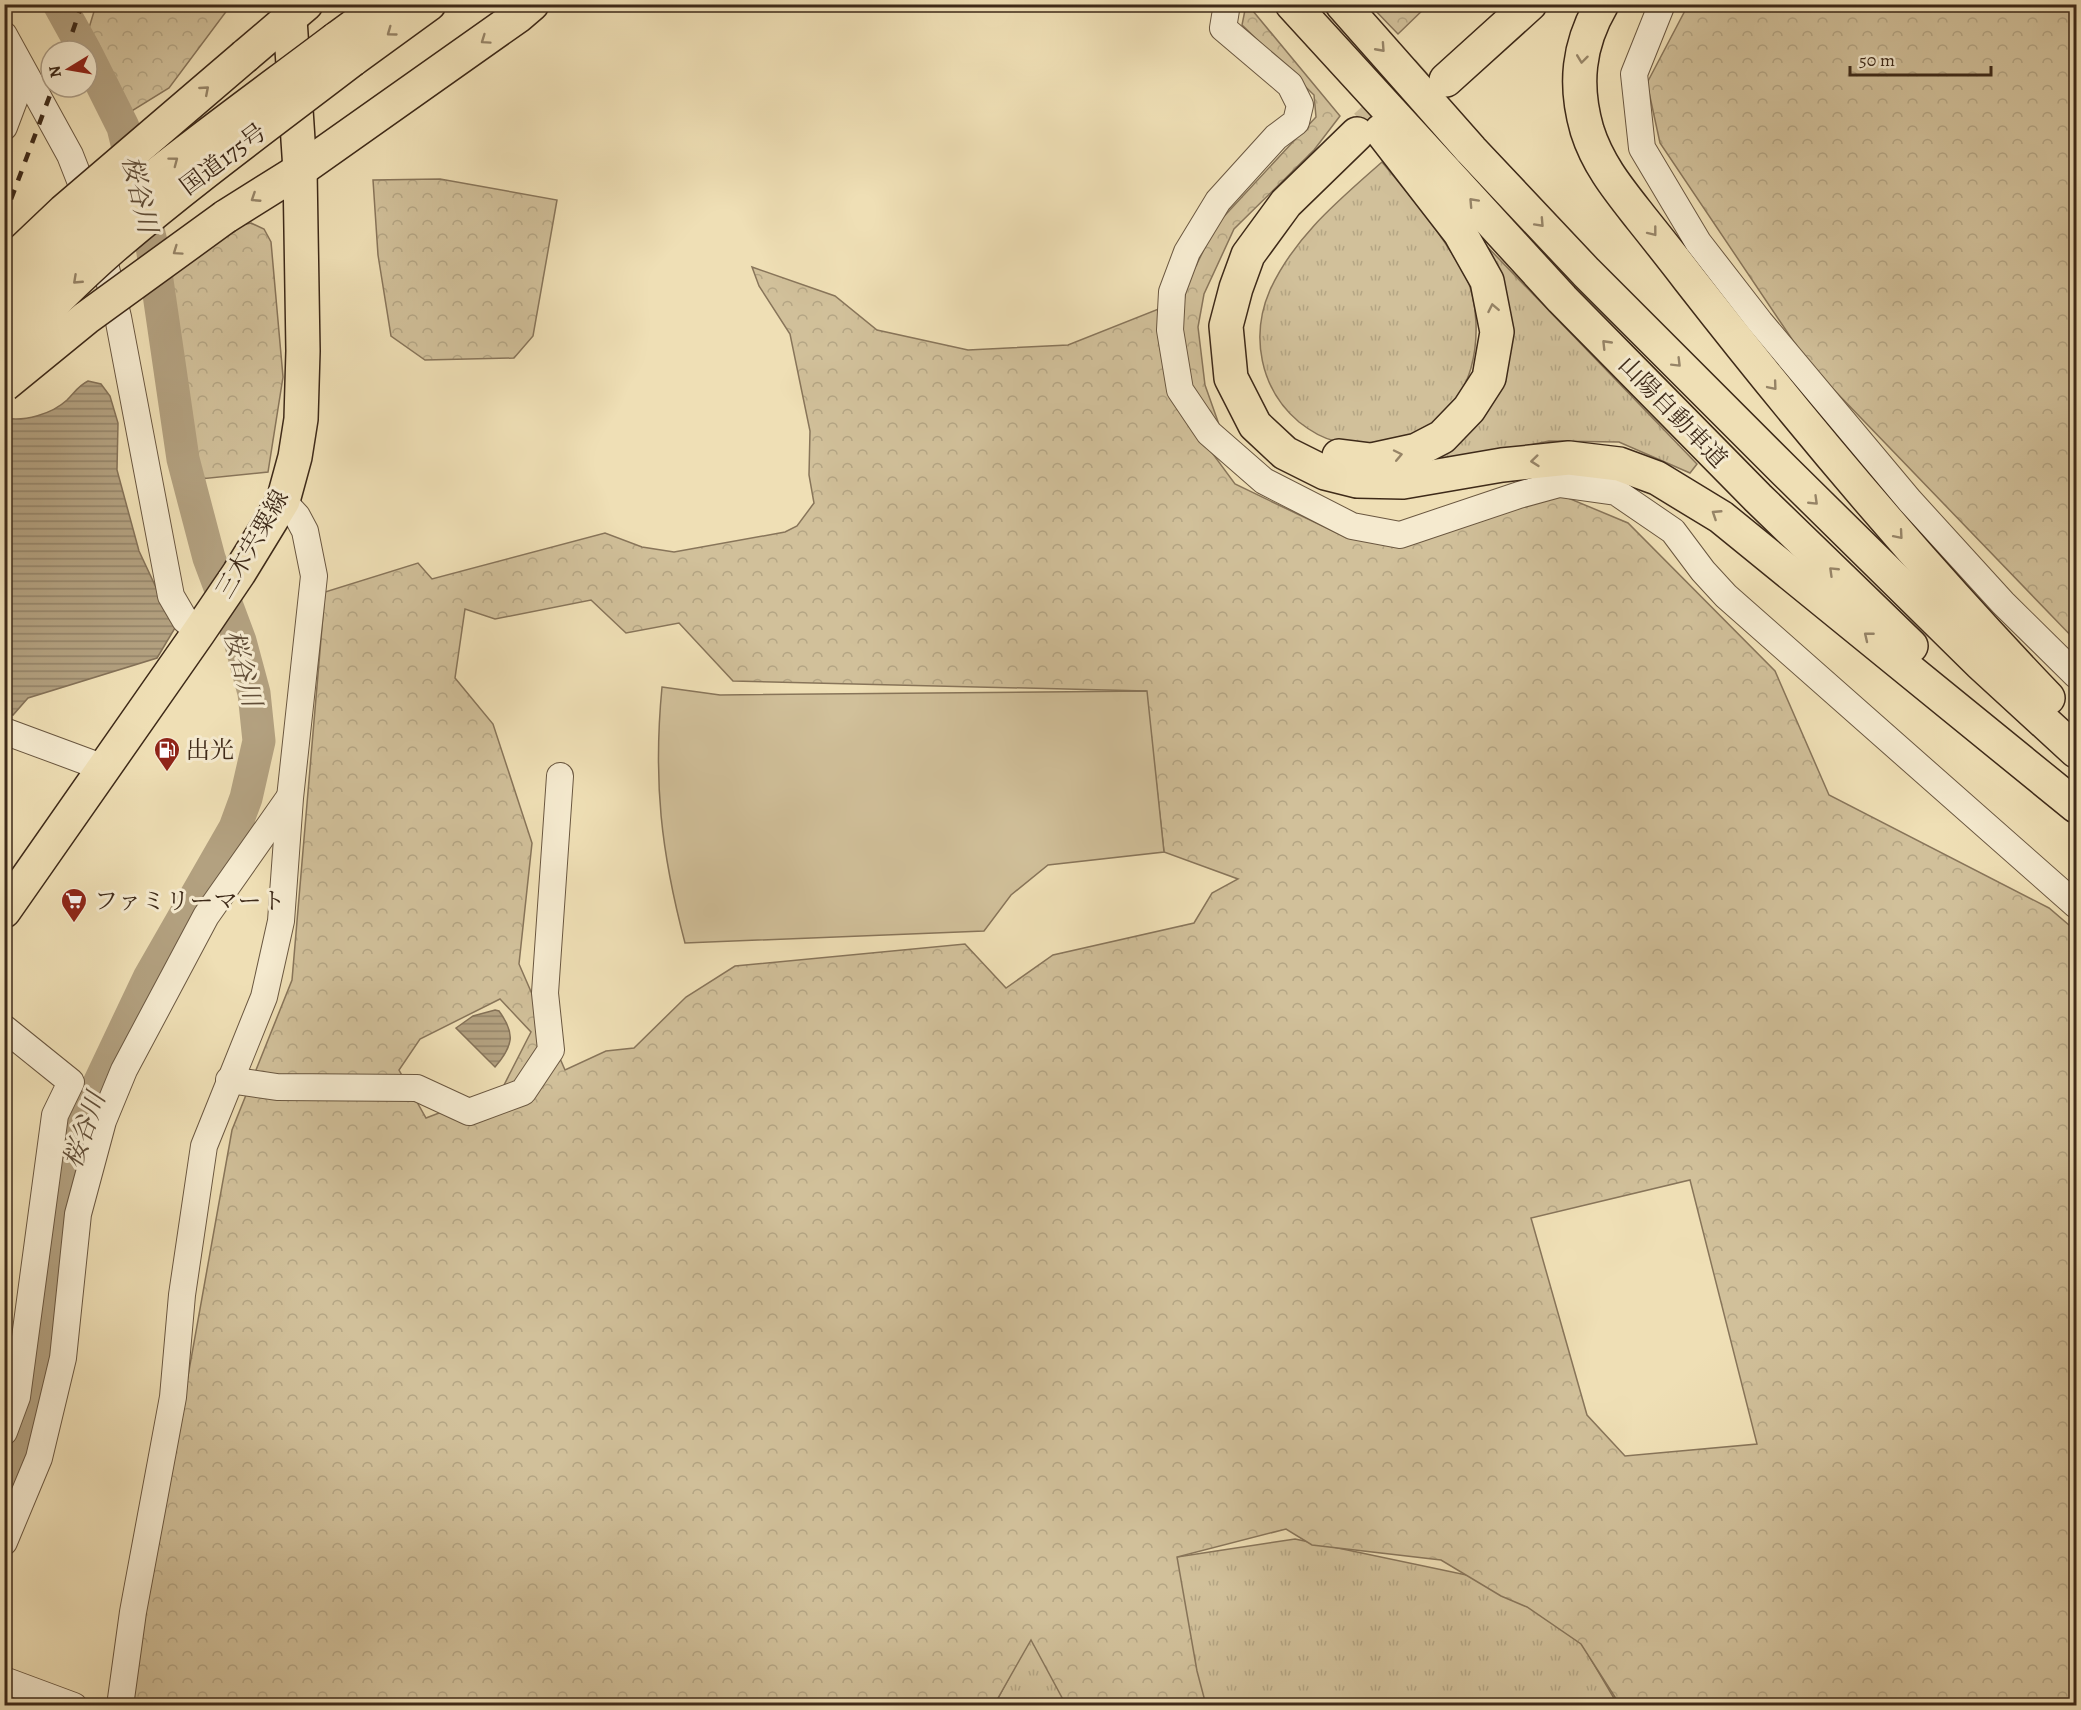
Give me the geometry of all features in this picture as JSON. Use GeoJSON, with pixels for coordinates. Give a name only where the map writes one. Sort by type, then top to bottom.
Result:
{"type":"FeatureCollection","features":[{"type":"Feature","properties":{"kind":"main road","name":"国道175号"},"geometry":{"type":"LineString","coordinates":[[4,354],[49,306],[110,250],[344,50],[384,4]]}},
{"type":"Feature","properties":{"kind":"main road","name":"国道175号"},"geometry":{"type":"LineString","coordinates":[[4,310],[76,243],[155,175],[344,50],[429,4]]}},
{"type":"Feature","properties":{"kind":"main road"},"geometry":{"type":"LineString","coordinates":[[4,385],[86,318],[225,218],[300,170],[509,23],[532,4]]}},
{"type":"Feature","properties":{"kind":"main road","name":"山陽自動車道"},"geometry":{"type":"LineString","coordinates":[[1342,4],[1471,150],[1586,272],[1963,646],[2076,751]]}},
{"type":"Feature","properties":{"kind":"main road"},"geometry":{"type":"LineString","coordinates":[[1501,4],[1440,73],[1530,4]]}},
{"type":"Feature","properties":{"kind":"main road"},"geometry":{"type":"LineString","coordinates":[[1602,4],[1592,21],[1583,46],[1578,86],[1587,131],[1605,173],[1763,373],[1968,615],[2054,705],[2076,740]]}},
{"type":"Feature","properties":{"kind":"main road"},"geometry":{"type":"LineString","coordinates":[[4,268],[64,211],[245,56],[295,8]]}},
{"type":"Feature","properties":{"kind":"main road","name":"三木宍粟線"},"geometry":{"type":"LineString","coordinates":[[4,911],[203,626],[283,501],[295,458],[301,419],[303,351],[295,8]]}},
{"type":"Feature","properties":{"kind":"main road"},"geometry":{"type":"LineString","coordinates":[[1296,8],[1375,124],[1460,232],[1488,281],[1497,332],[1489,378],[1469,409],[1442,437],[1417,450],[1371,460],[1340,456],[1310,445],[1285,427],[1263,404],[1249,364],[1247,331],[1252,297],[1270,258],[1305,207],[1364,140],[1286,203],[1248,255],[1226,326],[1231,378],[1256,425],[1285,453],[1325,473],[1357,481],[1403,482],[1502,465],[1569,458],[1619,464],[1657,478],[1721,517],[2076,806]]}},
{"type":"Feature","properties":{"kind":"main road","name":"山陽自動車道"},"geometry":{"type":"LineString","coordinates":[[1296,8],[1562,299],[1758,498],[1958,690],[2076,796]]}},
{"type":"Feature","properties":{"kind":"street"},"geometry":{"type":"LineString","coordinates":[[1227,4],[1223,28],[1290,85],[1300,105],[1296,122],[1276,137],[1218,201],[1187,252],[1172,292],[1170,330],[1180,390],[1209,433],[1264,481],[1352,526],[1400,535],[1559,484],[1616,492],[1673,531],[1703,571],[1726,596],[2076,905]]}},
{"type":"Feature","properties":{"kind":"street"},"geometry":{"type":"LineString","coordinates":[[1662,4],[1634,74],[1642,148],[1698,242],[1760,322],[1910,501],[2003,603],[2076,675]]}},
{"type":"Feature","properties":{"kind":"street"},"geometry":{"type":"LineString","coordinates":[[4,35],[70,155],[92,211],[118,317],[171,596],[185,620],[203,626]]}},
{"type":"Feature","properties":{"kind":"street"},"geometry":{"type":"LineString","coordinates":[[4,127],[24,74]]}},
{"type":"Feature","properties":{"kind":"street"},"geometry":{"type":"LineString","coordinates":[[120,1706],[133,1612],[173,1397],[182,1295],[204,1146],[264,997],[281,921],[290,798],[314,576],[305,531],[297,516],[283,501]]}},
{"type":"Feature","properties":{"kind":"street"},"geometry":{"type":"LineString","coordinates":[[4,731],[104,768]]}},
{"type":"Feature","properties":{"kind":"street"},"geometry":{"type":"LineString","coordinates":[[229,1080],[276,1087],[417,1088],[469,1112],[523,1092],[551,1050],[545,993],[560,776]]}},
{"type":"Feature","properties":{"kind":"street"},"geometry":{"type":"LineString","coordinates":[[4,1542],[39,1458],[63,1358],[78,1214],[103,1121],[124,1070],[206,916],[290,798]]}},
{"type":"Feature","properties":{"kind":"street"},"geometry":{"type":"LineString","coordinates":[[4,1028],[71,1082],[55,1115],[17,1397],[4,1432]]}},
{"type":"Feature","properties":{"kind":"street"},"geometry":{"type":"LineString","coordinates":[[4,1680],[74,1706]]}},
{"type":"Feature","properties":{"kind":"green space"},"geometry":{"type":"Polygon","coordinates":[[[96,4],[231,5],[169,88],[127,114],[99,51],[99,39],[94,39],[89,28],[96,4]]]}},
{"type":"Feature","properties":{"kind":"green space"},"geometry":{"type":"Polygon","coordinates":[[[1246,5],[1340,116],[1314,150],[1234,229],[1204,294],[1198,327],[1205,385],[1222,433],[1193,391],[1180,324],[1187,284],[1216,225],[1316,117],[1314,95],[1242,25],[1246,5]]]}},
{"type":"Feature","properties":{"kind":"green space"},"geometry":{"type":"Polygon","coordinates":[[[1370,5],[1428,5],[1398,34],[1370,5]]]}},
{"type":"Feature","properties":{"kind":"green space"},"geometry":{"type":"Polygon","coordinates":[[[1688,5],[2076,5],[2076,641],[1808,363],[1660,143],[1647,83],[1688,5]]]}},
{"type":"Feature","properties":{"kind":"green space"},"geometry":{"type":"Polygon","coordinates":[[[1382,162],[1426,217],[1464,271],[1473,296],[1476,333],[1474,357],[1466,382],[1459,396],[1449,408],[1427,428],[1413,436],[1373,446],[1325,438],[1299,422],[1275,394],[1267,378],[1260,343],[1264,308],[1270,290],[1292,253],[1319,220],[1382,162]]]}},
{"type":"Feature","properties":{"kind":"green space"},"geometry":{"type":"Polygon","coordinates":[[[440,179],[557,200],[533,336],[514,358],[425,360],[391,336],[378,255],[373,180],[440,179]]]}},
{"type":"Feature","properties":{"kind":"green space"},"geometry":{"type":"Polygon","coordinates":[[[251,223],[264,229],[271,242],[283,377],[268,472],[200,479],[181,395],[167,274],[237,226],[251,223]]]}},
{"type":"Feature","properties":{"kind":"green space"},"geometry":{"type":"Polygon","coordinates":[[[1474,233],[1697,464],[1690,473],[1619,442],[1549,441],[1404,472],[1503,371],[1474,233]]]}},
{"type":"Feature","properties":{"kind":"green space"},"geometry":{"type":"Polygon","coordinates":[[[752,267],[835,296],[877,330],[968,350],[1068,345],[1161,308],[1168,393],[1235,484],[1337,533],[1384,544],[1561,495],[1628,523],[1775,671],[1829,795],[2049,908],[2076,931],[2076,1705],[1620,1705],[1581,1644],[1527,1607],[1501,1596],[1441,1560],[1312,1545],[1286,1529],[1177,1557],[1197,1671],[1206,1705],[1066,1705],[1031,1640],[994,1705],[129,1706],[232,1130],[292,980],[325,592],[418,563],[432,579],[605,533],[642,547],[674,552],[785,532],[797,526],[814,503],[809,475],[810,431],[790,334],[759,286],[752,267]],[[591,600],[495,619],[465,609],[455,678],[493,724],[532,843],[519,964],[565,1070],[606,1051],[634,1048],[686,997],[735,966],[965,944],[1006,988],[1053,955],[1194,923],[1212,893],[1238,879],[1164,852],[1146,691],[733,681],[679,623],[626,633],[591,600]],[[500,999],[420,1039],[399,1070],[426,1118],[502,1089],[531,1032],[500,999]],[[1690,1180],[1531,1218],[1587,1415],[1625,1456],[1757,1444],[1690,1180]]]}},
{"type":"Feature","properties":{"kind":"green space"},"geometry":{"type":"Polygon","coordinates":[[[662,687],[720,695],[1147,691],[1164,852],[1048,865],[1011,895],[984,931],[685,943],[670,878],[661,816],[658,754],[662,687]]]}},
{"type":"Feature","properties":{"kind":"green space"},"geometry":{"type":"Polygon","coordinates":[[[1295,1539],[1552,1593],[1618,1705],[994,1706],[1040,1619],[1177,1557],[1295,1539]]]}},
{"type":"Feature","properties":{"kind":"shaded area"},"geometry":{"type":"Polygon","coordinates":[[[88,381],[101,384],[110,396],[118,423],[117,470],[139,551],[175,628],[157,658],[28,698],[13,715],[5,712],[5,418],[21,419],[46,413],[61,405],[88,381]]]}},
{"type":"Feature","properties":{"kind":"shaded area"},"geometry":{"type":"Polygon","coordinates":[[[499,1011],[508,1026],[510,1040],[506,1053],[495,1067],[456,1028],[473,1016],[499,1011]]]}},
{"type":"Feature","properties":{"kind":"waterway","name":"桜谷川"},"geometry":{"type":"LineString","coordinates":[[59,4],[78,39]]}},
{"type":"Feature","properties":{"kind":"waterway","name":"桜谷川"},"geometry":{"type":"LineString","coordinates":[[4,1504],[13,1484],[40,1379],[58,1208],[86,1111],[149,978],[235,828],[246,798],[259,741],[254,693],[240,641],[209,558],[183,459],[152,246],[123,127],[99,79]]}},
{"type":"Feature","properties":{"kind":"tunnel"},"geometry":{"type":"LineString","coordinates":[[1365,126],[1433,66]]}},
{"type":"Feature","properties":{"kind":"railway"},"geometry":{"type":"LineString","coordinates":[[70,39],[82,4]]}},
{"type":"Feature","properties":{"kind":"railway"},"geometry":{"type":"LineString","coordinates":[[4,218],[49,99]]}},
{"type":"Feature","properties":{"kind":"place","name":"出光"},"geometry":{"type":"Point","coordinates":[167,773]}},
{"type":"Feature","properties":{"kind":"place","name":"ファミリーマート"},"geometry":{"type":"Point","coordinates":[74,924]}}]}
